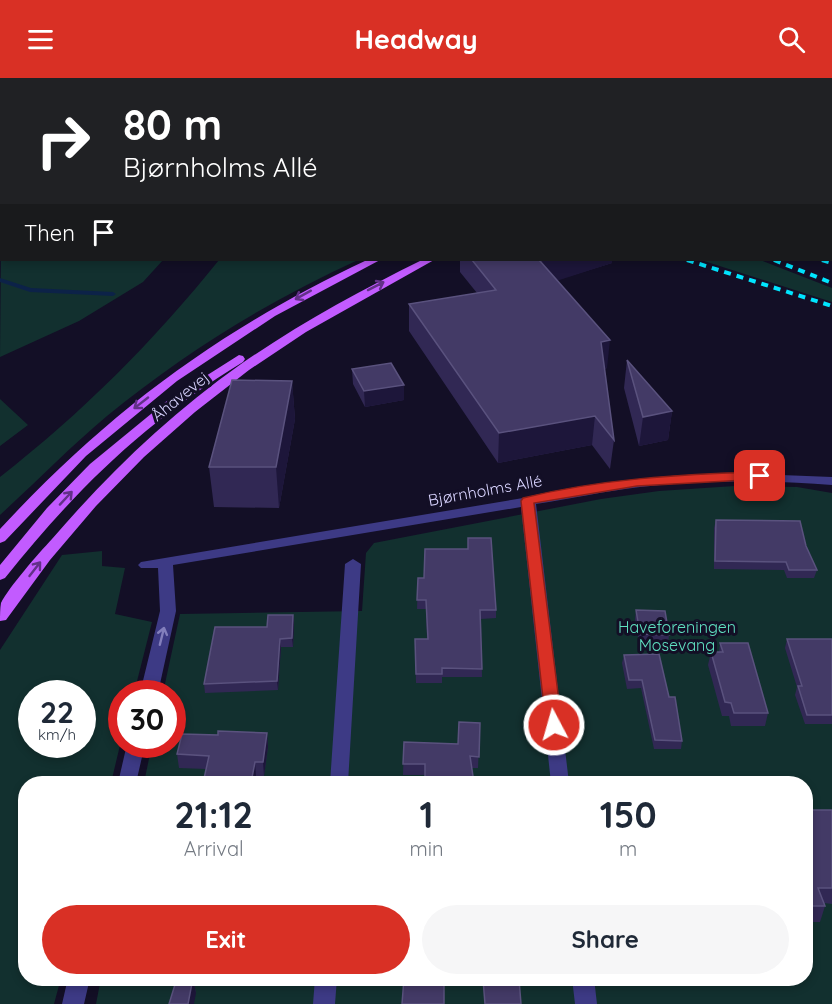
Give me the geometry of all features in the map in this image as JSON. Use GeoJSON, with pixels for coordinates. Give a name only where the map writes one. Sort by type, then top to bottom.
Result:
{"type":"FeatureCollection","features":[{"type":"Feature","properties":{"kind":"main road","name":"Åhavevej"},"geometry":{"type":"LineString","coordinates":[[0,538],[46,488],[87,449],[160,388],[234,335],[279,308],[373,261]]}},
{"type":"Feature","properties":{"kind":"main road","name":"Åhavevej"},"geometry":{"type":"LineString","coordinates":[[0,616],[60,536],[133,458],[166,428],[225,380],[267,350],[355,297],[427,261]]}},
{"type":"Feature","properties":{"kind":"main road"},"geometry":{"type":"LineString","coordinates":[[0,574],[109,453],[147,422],[231,363],[355,297]]}},
{"type":"Feature","properties":{"kind":"street","name":"Bjørnholms Allé"},"geometry":{"type":"LineString","coordinates":[[146,565],[637,483],[700,477],[760,476],[832,481]]}},
{"type":"Feature","properties":{"kind":"street"},"geometry":{"type":"LineString","coordinates":[[528,501],[559,776]]}},
{"type":"Feature","properties":{"kind":"street"},"geometry":{"type":"LineString","coordinates":[[152,680],[168,611],[165,563]]}},
{"type":"Feature","properties":{"kind":"street"},"geometry":{"type":"LineString","coordinates":[[339,776],[353,564]]}},
{"type":"Feature","properties":{"kind":"street"},"geometry":{"type":"LineString","coordinates":[[129,776],[133,758]]}},
{"type":"Feature","properties":{"kind":"street"},"geometry":{"type":"LineString","coordinates":[[73,1004],[78,986]]}},
{"type":"Feature","properties":{"kind":"street"},"geometry":{"type":"LineString","coordinates":[[324,1004],[325,986]]}},
{"type":"Feature","properties":{"kind":"street"},"geometry":{"type":"LineString","coordinates":[[584,986],[586,1004]]}},
{"type":"Feature","properties":{"kind":"green space"},"geometry":{"type":"Polygon","coordinates":[[[1,261],[162,261],[143,282],[79,321],[0,357],[1,261]]]}},
{"type":"Feature","properties":{"kind":"green space"},"geometry":{"type":"Polygon","coordinates":[[[218,261],[356,261],[259,311],[166,371],[93,428],[0,515],[0,477],[88,402],[143,347],[218,261]]]}},
{"type":"Feature","properties":{"kind":"green space"},"geometry":{"type":"Polygon","coordinates":[[[704,261],[763,261],[832,288],[832,302],[704,261]]]}},
{"type":"Feature","properties":{"kind":"green space"},"geometry":{"type":"Polygon","coordinates":[[[0,399],[28,425],[0,446],[0,399]]]}},
{"type":"Feature","properties":{"kind":"green space","name":"Haveforeningen Mosevang"},"geometry":{"type":"Polygon","coordinates":[[[735,486],[797,487],[832,493],[832,1004],[96,1004],[99,986],[813,986],[813,776],[145,776],[149,758],[186,758],[186,680],[166,680],[180,614],[362,611],[366,553],[374,543],[601,499],[659,491],[735,486]]]}},
{"type":"Feature","properties":{"kind":"green space"},"geometry":{"type":"Polygon","coordinates":[[[102,551],[102,566],[125,568],[115,614],[152,622],[137,680],[108,680],[108,758],[117,758],[113,776],[18,776],[18,986],[59,986],[54,1004],[0,1004],[0,650],[62,555],[102,551]]]}},
{"type":"Feature","properties":{"kind":"building"},"geometry":{"type":"Polygon","coordinates":[[[473,261],[540,261],[610,340],[601,342],[614,440],[595,416],[499,433],[409,304],[496,290],[473,261]]]}},
{"type":"Feature","properties":{"kind":"building"},"geometry":{"type":"Polygon","coordinates":[[[627,360],[672,411],[643,417],[627,360]]]}},
{"type":"Feature","properties":{"kind":"building"},"geometry":{"type":"Polygon","coordinates":[[[391,363],[404,385],[364,391],[352,369],[391,363]]]}},
{"type":"Feature","properties":{"kind":"building"},"geometry":{"type":"Polygon","coordinates":[[[232,380],[292,381],[276,467],[209,467],[232,380]]]}},
{"type":"Feature","properties":{"kind":"building"},"geometry":{"type":"Polygon","coordinates":[[[716,520],[800,521],[806,546],[817,570],[789,570],[786,562],[715,561],[716,520]]]}},
{"type":"Feature","properties":{"kind":"building"},"geometry":{"type":"Polygon","coordinates":[[[468,538],[491,538],[496,610],[480,610],[482,669],[442,668],[442,674],[416,674],[415,639],[428,639],[426,600],[417,600],[418,578],[424,578],[425,549],[468,549],[468,538]]]}},
{"type":"Feature","properties":{"kind":"building"},"geometry":{"type":"Polygon","coordinates":[[[636,610],[665,611],[669,635],[640,634],[636,610]]]}},
{"type":"Feature","properties":{"kind":"building"},"geometry":{"type":"Polygon","coordinates":[[[268,615],[293,615],[292,638],[280,639],[277,681],[204,684],[215,627],[267,627],[268,615]]]}},
{"type":"Feature","properties":{"kind":"building"},"geometry":{"type":"Polygon","coordinates":[[[787,639],[832,639],[832,715],[807,715],[798,686],[802,686],[787,639]]]}},
{"type":"Feature","properties":{"kind":"building"},"geometry":{"type":"Polygon","coordinates":[[[720,643],[748,643],[768,713],[734,713],[731,703],[725,702],[711,652],[723,652],[720,643]]]}},
{"type":"Feature","properties":{"kind":"building"},"geometry":{"type":"Polygon","coordinates":[[[659,654],[669,697],[675,697],[682,741],[655,740],[642,680],[629,680],[624,655],[659,654]]]}},
{"type":"Feature","properties":{"kind":"building"},"geometry":{"type":"Polygon","coordinates":[[[459,722],[480,723],[479,757],[470,756],[473,776],[425,776],[425,764],[403,764],[404,742],[458,744],[459,722]]]}},
{"type":"Feature","properties":{"kind":"building"},"geometry":{"type":"Polygon","coordinates":[[[218,731],[267,733],[263,762],[255,762],[252,776],[205,776],[209,756],[186,755],[186,734],[218,735],[218,731]]]}},
{"type":"Feature","properties":{"kind":"building"},"geometry":{"type":"Polygon","coordinates":[[[813,810],[832,810],[832,888],[818,888],[825,906],[813,906],[813,810]]]}},
{"type":"Feature","properties":{"kind":"building"},"geometry":{"type":"Polygon","coordinates":[[[175,986],[191,986],[188,1004],[169,1004],[175,986]]]}},
{"type":"Feature","properties":{"kind":"building"},"geometry":{"type":"Polygon","coordinates":[[[403,986],[444,986],[444,1004],[402,1004],[403,986]]]}},
{"type":"Feature","properties":{"kind":"building"},"geometry":{"type":"Polygon","coordinates":[[[484,986],[520,986],[521,1004],[485,1004],[484,986]]]}},
{"type":"Feature","properties":{"kind":"waterway"},"geometry":{"type":"LineString","coordinates":[[0,280],[30,290],[113,294]]}},
{"type":"Feature","properties":{"kind":"railway"},"geometry":{"type":"LineString","coordinates":[[690,261],[832,306]]}},
{"type":"Feature","properties":{"kind":"railway"},"geometry":{"type":"LineString","coordinates":[[777,261],[832,283]]}},
{"type":"Feature","properties":{"kind":"railway"},"geometry":{"type":"LineString","coordinates":[[825,261],[832,263]]}},
{"type":"Feature","properties":{"kind":"route"},"geometry":{"type":"LineString","coordinates":[[554,725],[528,501],[637,483],[700,477],[760,476]]}}]}
